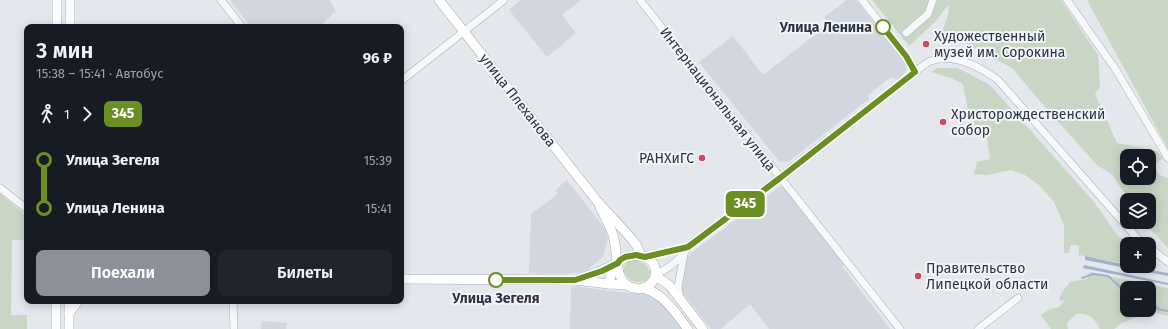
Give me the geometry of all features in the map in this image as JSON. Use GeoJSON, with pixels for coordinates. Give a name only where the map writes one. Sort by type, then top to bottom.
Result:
{"type":"FeatureCollection","features":[{"type":"Feature","properties":{"kind":"main road"},"geometry":{"type":"LineString","coordinates":[[57,0],[57,24]]}},
{"type":"Feature","properties":{"kind":"main road"},"geometry":{"type":"LineString","coordinates":[[70,0],[70,24]]}},
{"type":"Feature","properties":{"kind":"main road","name":"улица Плеханова"},"geometry":{"type":"LineString","coordinates":[[439,0],[597,201],[631,238],[643,256]]}},
{"type":"Feature","properties":{"kind":"main road","name":"улица Плеханова"},"geometry":{"type":"LineString","coordinates":[[597,201],[613,236],[618,263]]}},
{"type":"Feature","properties":{"kind":"main road"},"geometry":{"type":"LineString","coordinates":[[609,284],[613,271],[620,260],[625,257],[643,256],[653,265],[656,275],[670,286],[703,329]]}},
{"type":"Feature","properties":{"kind":"main road"},"geometry":{"type":"LineString","coordinates":[[575,280],[618,263]]}},
{"type":"Feature","properties":{"kind":"main road"},"geometry":{"type":"LineString","coordinates":[[618,263],[620,277],[627,285]]}},
{"type":"Feature","properties":{"kind":"main road"},"geometry":{"type":"LineString","coordinates":[[642,288],[653,282],[656,275]]}},
{"type":"Feature","properties":{"kind":"main road"},"geometry":{"type":"LineString","coordinates":[[404,279],[575,280],[627,285],[656,293],[674,311],[688,329]]}},
{"type":"Feature","properties":{"kind":"main road"},"geometry":{"type":"LineString","coordinates":[[56,304],[56,329]]}},
{"type":"Feature","properties":{"kind":"main road"},"geometry":{"type":"LineString","coordinates":[[69,304],[69,329]]}},
{"type":"Feature","properties":{"kind":"main road"},"geometry":{"type":"LineString","coordinates":[[69,313],[76,304]]}},
{"type":"Feature","properties":{"kind":"street"},"geometry":{"type":"LineString","coordinates":[[221,0],[240,24]]}},
{"type":"Feature","properties":{"kind":"street"},"geometry":{"type":"LineString","coordinates":[[404,79],[504,0]]}},
{"type":"Feature","properties":{"kind":"street","name":"Интернациональная улица"},"geometry":{"type":"LineString","coordinates":[[640,0],[900,329]]}},
{"type":"Feature","properties":{"kind":"street"},"geometry":{"type":"LineString","coordinates":[[862,0],[906,56],[915,72]]}},
{"type":"Feature","properties":{"kind":"street"},"geometry":{"type":"LineString","coordinates":[[906,33],[928,14],[933,0]]}},
{"type":"Feature","properties":{"kind":"street"},"geometry":{"type":"LineString","coordinates":[[1067,0],[1121,77],[1168,158]]}},
{"type":"Feature","properties":{"kind":"street"},"geometry":{"type":"LineString","coordinates":[[656,275],[915,72],[930,61],[945,59],[956,60],[985,71],[998,80],[1136,237]]}},
{"type":"Feature","properties":{"kind":"street"},"geometry":{"type":"LineString","coordinates":[[0,188],[24,207]]}},
{"type":"Feature","properties":{"kind":"street"},"geometry":{"type":"LineString","coordinates":[[643,256],[686,250]]}},
{"type":"Feature","properties":{"kind":"street"},"geometry":{"type":"LineString","coordinates":[[680,299],[678,287],[686,250]]}},
{"type":"Feature","properties":{"kind":"street"},"geometry":{"type":"LineString","coordinates":[[1156,253],[1168,262]]}},
{"type":"Feature","properties":{"kind":"street"},"geometry":{"type":"LineString","coordinates":[[978,329],[1018,298]]}},
{"type":"Feature","properties":{"kind":"street"},"geometry":{"type":"LineString","coordinates":[[233,304],[234,329]]}},
{"type":"Feature","properties":{"kind":"shaded area"},"geometry":{"type":"Polygon","coordinates":[[[230,0],[329,0],[336,11],[322,24],[249,24],[230,0]]]}},
{"type":"Feature","properties":{"kind":"shaded area"},"geometry":{"type":"Polygon","coordinates":[[[521,0],[581,0],[562,15],[576,33],[547,57],[509,10],[521,0]]]}},
{"type":"Feature","properties":{"kind":"shaded area"},"geometry":{"type":"Polygon","coordinates":[[[847,0],[856,0],[907,65],[905,73],[897,80],[891,77],[868,95],[869,99],[788,162],[779,161],[699,62],[733,36],[763,75],[829,24],[824,17],[847,0]]]}},
{"type":"Feature","properties":{"kind":"shaded area"},"geometry":{"type":"Polygon","coordinates":[[[567,180],[605,229],[608,239],[603,257],[586,271],[568,274],[529,273],[531,214],[558,194],[555,190],[567,180]]]}},
{"type":"Feature","properties":{"kind":"shaded area"},"geometry":{"type":"Polygon","coordinates":[[[779,187],[786,187],[846,263],[842,266],[890,329],[769,329],[750,304],[721,329],[711,329],[682,292],[680,277],[686,257],[779,187]]]}},
{"type":"Feature","properties":{"kind":"shaded area"},"geometry":{"type":"Polygon","coordinates":[[[571,286],[655,296],[663,303],[683,329],[570,329],[571,286]]]}},
{"type":"Feature","properties":{"kind":"shaded area"},"geometry":{"type":"Polygon","coordinates":[[[262,321],[287,323],[286,329],[261,329],[262,321]]]}},
{"type":"Feature","properties":{"kind":"green space"},"geometry":{"type":"Polygon","coordinates":[[[872,0],[1061,0],[1098,55],[1100,87],[1095,94],[1117,143],[1147,149],[1120,149],[1120,185],[1156,185],[1156,169],[1159,175],[1168,178],[1168,248],[1150,229],[1156,229],[1156,193],[1124,193],[1112,174],[1098,166],[1012,68],[965,43],[948,38],[942,32],[948,15],[949,4],[936,21],[909,46],[872,0]]]}},
{"type":"Feature","properties":{"kind":"green space"},"geometry":{"type":"Polygon","coordinates":[[[1087,0],[1168,0],[1168,149],[1087,0]]]}},
{"type":"Feature","properties":{"kind":"green space"},"geometry":{"type":"Polygon","coordinates":[[[937,68],[958,68],[990,85],[1094,202],[1120,237],[1120,263],[1079,255],[1079,246],[1075,245],[1071,245],[1068,253],[1064,253],[1064,225],[1054,202],[1040,186],[1025,175],[1011,170],[987,175],[974,174],[977,162],[990,159],[985,125],[971,126],[963,84],[951,78],[931,72],[937,68]]]}},
{"type":"Feature","properties":{"kind":"green space"},"geometry":{"type":"Polygon","coordinates":[[[1156,151],[1157,151],[1163,158],[1156,163],[1156,151]]]}},
{"type":"Feature","properties":{"kind":"green space"},"geometry":{"type":"Polygon","coordinates":[[[0,193],[24,214],[24,240],[12,240],[11,315],[27,315],[27,329],[0,329],[0,193]]]}},
{"type":"Feature","properties":{"kind":"green space"},"geometry":{"type":"Polygon","coordinates":[[[633,260],[646,265],[650,273],[648,279],[642,282],[636,282],[630,280],[626,276],[624,267],[627,263],[633,260]]]}},
{"type":"Feature","properties":{"kind":"green space"},"geometry":{"type":"Polygon","coordinates":[[[1090,272],[1134,281],[1120,281],[1120,317],[1135,317],[1122,323],[1114,329],[1100,329],[1095,321],[1088,315],[1076,314],[1067,323],[1068,329],[1051,329],[1041,315],[1050,309],[1059,307],[1065,300],[1061,301],[1059,299],[1062,292],[1070,282],[1086,279],[1090,272]]]}},
{"type":"Feature","properties":{"kind":"green space"},"geometry":{"type":"Polygon","coordinates":[[[1156,286],[1168,288],[1168,316],[1156,313],[1156,286]]]}},
{"type":"Feature","properties":{"kind":"water"},"geometry":{"type":"Polygon","coordinates":[[[1085,256],[1120,264],[1120,267],[1085,260],[1085,256]]]}},
{"type":"Feature","properties":{"kind":"water"},"geometry":{"type":"Polygon","coordinates":[[[1084,265],[1168,283],[1168,285],[1156,283],[1156,281],[1148,281],[1083,268],[1084,265]]]}},
{"type":"Feature","properties":{"kind":"water"},"geometry":{"type":"Polygon","coordinates":[[[1156,271],[1168,273],[1168,276],[1152,273],[1156,273],[1156,271]]]}},
{"type":"Feature","properties":{"kind":"waterway"},"geometry":{"type":"LineString","coordinates":[[1082,278],[1093,274],[1108,276],[1120,287]]}},
{"type":"Feature","properties":{"kind":"waterway"},"geometry":{"type":"LineString","coordinates":[[1156,307],[1158,309],[1168,311]]}},
{"type":"Feature","properties":{"kind":"bus line","name":"345"},"geometry":{"type":"LineString","coordinates":[[496,280],[575,280],[602,271],[628,256],[638,255],[645,257],[688,247],[780,178],[915,72],[906,56],[883,27]]}},
{"type":"Feature","properties":{"kind":"place","name":"Улица Ленина"},"geometry":{"type":"Point","coordinates":[883,27]}},
{"type":"Feature","properties":{"kind":"place","name":"Художественный музей им. Сорокина"},"geometry":{"type":"Point","coordinates":[926,44]}},
{"type":"Feature","properties":{"kind":"place","name":"Христорождественский собор"},"geometry":{"type":"Point","coordinates":[943,122]}},
{"type":"Feature","properties":{"kind":"place","name":"РАНХиГС"},"geometry":{"type":"Point","coordinates":[702,158]}},
{"type":"Feature","properties":{"kind":"place","name":"Правительство Липецкой области"},"geometry":{"type":"Point","coordinates":[918,276]}},
{"type":"Feature","properties":{"kind":"place","name":"Улица Зегеля"},"geometry":{"type":"Point","coordinates":[496,280]}}]}
